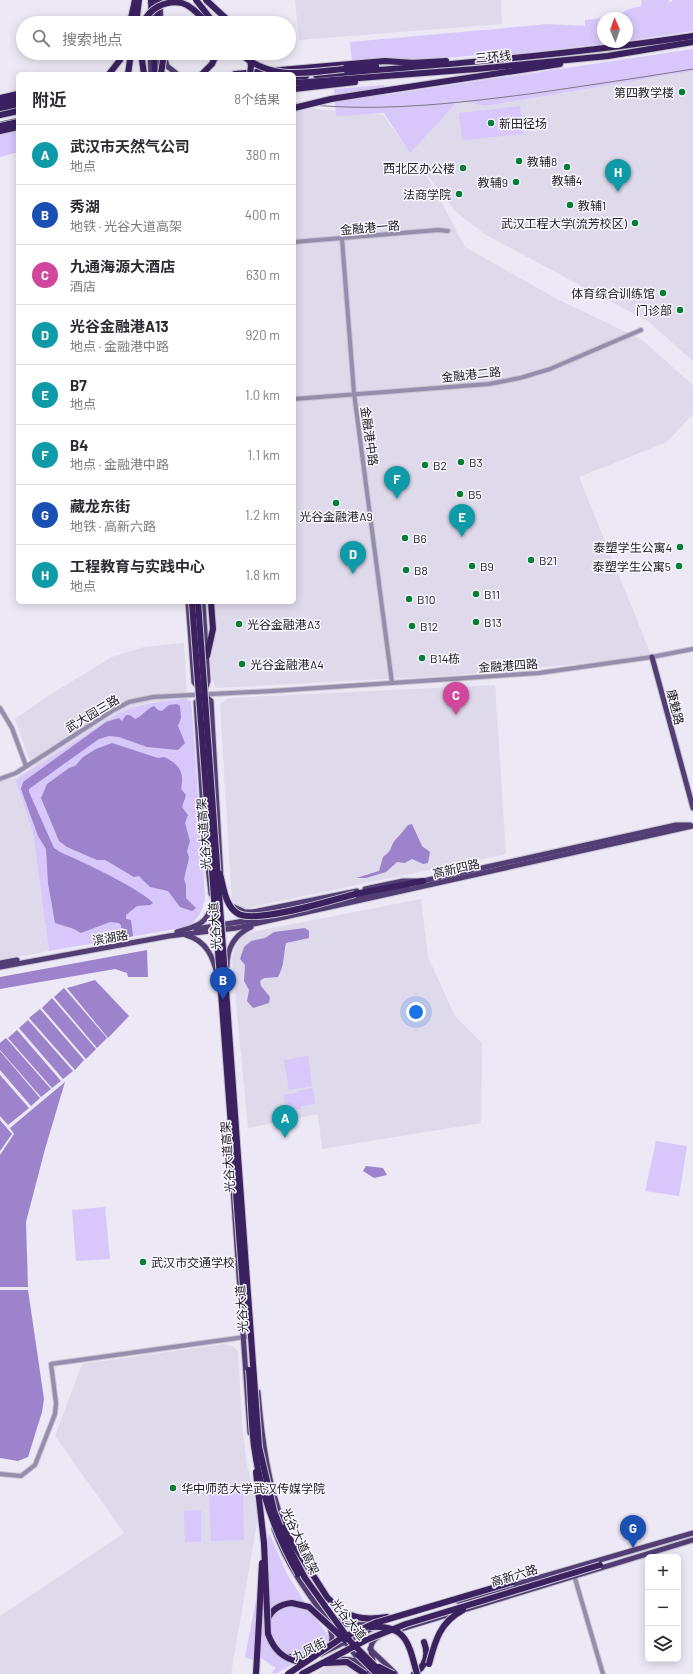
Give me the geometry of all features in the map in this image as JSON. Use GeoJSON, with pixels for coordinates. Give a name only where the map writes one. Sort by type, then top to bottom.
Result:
{"type":"FeatureCollection","features":[{"type":"Feature","properties":{"kind":"highway"},"geometry":{"type":"LineString","coordinates":[[132,16],[135,0]]}},
{"type":"Feature","properties":{"kind":"highway"},"geometry":{"type":"LineString","coordinates":[[137,16],[139,0]]}},
{"type":"Feature","properties":{"kind":"highway"},"geometry":{"type":"LineString","coordinates":[[151,0],[152,16]]}},
{"type":"Feature","properties":{"kind":"highway"},"geometry":{"type":"LineString","coordinates":[[159,0],[160,16]]}},
{"type":"Feature","properties":{"kind":"highway"},"geometry":{"type":"LineString","coordinates":[[196,0],[209,16]]}},
{"type":"Feature","properties":{"kind":"highway"},"geometry":{"type":"LineString","coordinates":[[206,0],[223,16]]}},
{"type":"Feature","properties":{"kind":"highway"},"geometry":{"type":"LineString","coordinates":[[146,16],[156,6],[168,3],[177,3],[190,7],[200,16]]}},
{"type":"Feature","properties":{"kind":"highway","name":"三环线"},"geometry":{"type":"LineString","coordinates":[[296,76],[521,58],[634,45],[693,36]]}},
{"type":"Feature","properties":{"kind":"highway","name":"三环线"},"geometry":{"type":"LineString","coordinates":[[296,82],[345,73],[400,74],[608,56],[693,42]]}},
{"type":"Feature","properties":{"kind":"highway"},"geometry":{"type":"LineString","coordinates":[[296,108],[331,99],[510,73],[608,56]]}},
{"type":"Feature","properties":{"kind":"highway"},"geometry":{"type":"LineString","coordinates":[[296,73],[345,73],[414,63],[521,58]]}},
{"type":"Feature","properties":{"kind":"highway"},"geometry":{"type":"LineString","coordinates":[[111,72],[120,60]]}},
{"type":"Feature","properties":{"kind":"highway"},"geometry":{"type":"LineString","coordinates":[[128,72],[130,60]]}},
{"type":"Feature","properties":{"kind":"highway"},"geometry":{"type":"LineString","coordinates":[[142,60],[144,72]]}},
{"type":"Feature","properties":{"kind":"highway"},"geometry":{"type":"LineString","coordinates":[[154,60],[155,72]]}},
{"type":"Feature","properties":{"kind":"highway"},"geometry":{"type":"LineString","coordinates":[[162,72],[163,60]]}},
{"type":"Feature","properties":{"kind":"highway"},"geometry":{"type":"LineString","coordinates":[[204,72],[214,60]]}},
{"type":"Feature","properties":{"kind":"highway"},"geometry":{"type":"LineString","coordinates":[[249,60],[262,69],[277,72]]}},
{"type":"Feature","properties":{"kind":"highway"},"geometry":{"type":"LineString","coordinates":[[250,60],[250,72]]}},
{"type":"Feature","properties":{"kind":"highway"},"geometry":{"type":"LineString","coordinates":[[258,72],[385,61],[414,63]]}},
{"type":"Feature","properties":{"kind":"highway"},"geometry":{"type":"LineString","coordinates":[[296,89],[400,74]]}},
{"type":"Feature","properties":{"kind":"highway"},"geometry":{"type":"LineString","coordinates":[[0,98],[16,94]]}},
{"type":"Feature","properties":{"kind":"highway"},"geometry":{"type":"LineString","coordinates":[[0,103],[16,101]]}},
{"type":"Feature","properties":{"kind":"highway"},"geometry":{"type":"LineString","coordinates":[[0,108],[16,101]]}},
{"type":"Feature","properties":{"kind":"highway"},"geometry":{"type":"LineString","coordinates":[[0,115],[16,111]]}},
{"type":"Feature","properties":{"kind":"highway"},"geometry":{"type":"LineString","coordinates":[[1,128],[16,123]]}},
{"type":"Feature","properties":{"kind":"highway"},"geometry":{"type":"LineString","coordinates":[[1,128],[16,126]]}},
{"type":"Feature","properties":{"kind":"highway","name":"光谷大道高架"},"geometry":{"type":"LineString","coordinates":[[192,604],[254,1443],[260,1476],[270,1512],[284,1549],[313,1598],[376,1674]]}},
{"type":"Feature","properties":{"kind":"highway","name":"光谷大道高架"},"geometry":{"type":"LineString","coordinates":[[198,604],[259,1447],[264,1475],[288,1546],[316,1595],[350,1642],[383,1674]]}},
{"type":"Feature","properties":{"kind":"highway"},"geometry":{"type":"LineString","coordinates":[[206,656],[213,629],[211,604]]}},
{"type":"Feature","properties":{"kind":"highway"},"geometry":{"type":"LineString","coordinates":[[215,841],[220,874],[227,902],[237,913],[244,917],[266,916],[355,894],[423,881]]}},
{"type":"Feature","properties":{"kind":"highway"},"geometry":{"type":"LineString","coordinates":[[254,1443],[264,1543],[267,1627],[271,1642],[280,1654],[290,1658],[299,1658],[327,1650]]}},
{"type":"Feature","properties":{"kind":"highway"},"geometry":{"type":"LineString","coordinates":[[279,1522],[301,1553],[327,1597],[340,1610],[349,1615],[366,1619],[386,1618],[412,1612]]}},
{"type":"Feature","properties":{"kind":"highway"},"geometry":{"type":"LineString","coordinates":[[256,1674],[264,1543]]}},
{"type":"Feature","properties":{"kind":"highway"},"geometry":{"type":"LineString","coordinates":[[302,1674],[314,1666],[366,1640],[393,1629],[600,1566]]}},
{"type":"Feature","properties":{"kind":"highway"},"geometry":{"type":"LineString","coordinates":[[288,1674],[361,1629],[375,1623],[513,1582]]}},
{"type":"Feature","properties":{"kind":"highway"},"geometry":{"type":"LineString","coordinates":[[429,1664],[436,1639],[445,1623],[457,1613],[482,1601]]}},
{"type":"Feature","properties":{"kind":"highway"},"geometry":{"type":"LineString","coordinates":[[300,1662],[292,1661],[280,1654],[271,1645],[267,1638],[265,1628],[267,1619],[274,1610],[286,1604],[297,1603],[309,1607],[349,1642]]}},
{"type":"Feature","properties":{"kind":"highway"},"geometry":{"type":"LineString","coordinates":[[361,1629],[383,1626],[393,1629],[408,1642],[418,1674]]}},
{"type":"Feature","properties":{"kind":"highway"},"geometry":{"type":"LineString","coordinates":[[414,1674],[421,1669],[426,1659],[427,1653],[424,1642]]}},
{"type":"Feature","properties":{"kind":"highway"},"geometry":{"type":"LineString","coordinates":[[370,1660],[394,1674]]}},
{"type":"Feature","properties":{"kind":"highway"},"geometry":{"type":"LineString","coordinates":[[314,1666],[344,1661],[351,1663],[364,1674]]}},
{"type":"Feature","properties":{"kind":"main road"},"geometry":{"type":"LineString","coordinates":[[148,0],[149,16]]}},
{"type":"Feature","properties":{"kind":"main road"},"geometry":{"type":"LineString","coordinates":[[145,72],[150,60]]}},
{"type":"Feature","properties":{"kind":"main road"},"geometry":{"type":"LineString","coordinates":[[150,60],[151,72]]}},
{"type":"Feature","properties":{"kind":"main road"},"geometry":{"type":"LineString","coordinates":[[166,60],[168,66],[175,72]]}},
{"type":"Feature","properties":{"kind":"main road","name":"光谷大道"},"geometry":{"type":"LineString","coordinates":[[188,604],[194,682],[203,695],[211,701],[224,927],[253,1336],[263,1447],[278,1511],[297,1559],[349,1642],[353,1654],[373,1674]]}},
{"type":"Feature","properties":{"kind":"main road","name":"光谷大道"},"geometry":{"type":"LineString","coordinates":[[204,604],[208,681],[203,695],[196,702],[205,840],[218,980],[242,1337],[252,1450],[268,1514],[290,1567],[314,1604],[328,1620],[349,1642],[387,1674]]}},
{"type":"Feature","properties":{"kind":"main road","name":"康魅路"},"geometry":{"type":"LineString","coordinates":[[652,657],[693,808]]}},
{"type":"Feature","properties":{"kind":"main road","name":"高新四路"},"geometry":{"type":"LineString","coordinates":[[224,927],[397,889],[423,881],[669,827],[693,826]]}},
{"type":"Feature","properties":{"kind":"main road","name":"高新四路"},"geometry":{"type":"LineString","coordinates":[[224,927],[258,923],[693,826]]}},
{"type":"Feature","properties":{"kind":"main road","name":"高新四路"},"geometry":{"type":"LineString","coordinates":[[221,880],[227,899],[238,910],[253,912],[403,881],[423,881]]}},
{"type":"Feature","properties":{"kind":"main road"},"geometry":{"type":"LineString","coordinates":[[177,934],[198,926],[206,920],[212,904]]}},
{"type":"Feature","properties":{"kind":"main road"},"geometry":{"type":"LineString","coordinates":[[227,968],[227,956],[233,940],[239,934],[258,923]]}},
{"type":"Feature","properties":{"kind":"main road","name":"滨湖路"},"geometry":{"type":"LineString","coordinates":[[0,967],[177,934],[212,926],[224,927]]}},
{"type":"Feature","properties":{"kind":"main road","name":"滨湖路"},"geometry":{"type":"LineString","coordinates":[[0,963],[177,934],[213,932],[224,927]]}},
{"type":"Feature","properties":{"kind":"main road"},"geometry":{"type":"LineString","coordinates":[[177,934],[192,937],[208,948],[215,965],[218,980]]}},
{"type":"Feature","properties":{"kind":"main road","name":"高新六路"},"geometry":{"type":"LineString","coordinates":[[349,1642],[392,1619],[693,1533]]}},
{"type":"Feature","properties":{"kind":"main road","name":"高新六路"},"geometry":{"type":"LineString","coordinates":[[349,1642],[382,1634],[693,1540]]}},
{"type":"Feature","properties":{"kind":"main road"},"geometry":{"type":"LineString","coordinates":[[335,1619],[346,1624],[366,1625],[392,1619]]}},
{"type":"Feature","properties":{"kind":"main road"},"geometry":{"type":"LineString","coordinates":[[327,1650],[332,1644],[328,1620]]}},
{"type":"Feature","properties":{"kind":"main road"},"geometry":{"type":"LineString","coordinates":[[370,1660],[370,1649],[373,1640],[382,1634]]}},
{"type":"Feature","properties":{"kind":"main road","name":"九凤街"},"geometry":{"type":"LineString","coordinates":[[283,1674],[327,1650],[349,1642]]}},
{"type":"Feature","properties":{"kind":"main road","name":"九凤街"},"geometry":{"type":"LineString","coordinates":[[309,1674],[331,1661],[349,1642]]}},
{"type":"Feature","properties":{"kind":"main road"},"geometry":{"type":"LineString","coordinates":[[370,1649],[394,1674]]}},
{"type":"Feature","properties":{"kind":"main road"},"geometry":{"type":"LineString","coordinates":[[331,1661],[349,1659],[359,1662],[373,1674]]}},
{"type":"Feature","properties":{"kind":"main road"},"geometry":{"type":"LineString","coordinates":[[349,1659],[364,1674]]}},
{"type":"Feature","properties":{"kind":"street","name":"金融港一路"},"geometry":{"type":"LineString","coordinates":[[296,242],[438,230],[448,231]]}},
{"type":"Feature","properties":{"kind":"street","name":"金融港中路"},"geometry":{"type":"LineString","coordinates":[[342,239],[354,393],[392,683]]}},
{"type":"Feature","properties":{"kind":"street","name":"金融港二路"},"geometry":{"type":"LineString","coordinates":[[296,399],[354,393],[489,384],[520,378],[550,369],[641,330]]}},
{"type":"Feature","properties":{"kind":"street","name":"金融港四路"},"geometry":{"type":"LineString","coordinates":[[203,695],[539,673],[652,657],[693,649]]}},
{"type":"Feature","properties":{"kind":"street","name":"武大园三路"},"geometry":{"type":"LineString","coordinates":[[0,779],[16,773],[112,711],[129,702],[154,697],[203,695]]}},
{"type":"Feature","properties":{"kind":"street"},"geometry":{"type":"LineString","coordinates":[[0,708],[12,728],[26,766]]}},
{"type":"Feature","properties":{"kind":"street"},"geometry":{"type":"LineString","coordinates":[[0,1474],[21,1476],[35,1465],[55,1414],[56,1403],[51,1364],[253,1336]]}},
{"type":"Feature","properties":{"kind":"street"},"geometry":{"type":"LineString","coordinates":[[571,1568],[603,1674]]}},
{"type":"Feature","properties":{"kind":"shaded area"},"geometry":{"type":"Polygon","coordinates":[[[295,0],[501,0],[502,24],[299,40],[295,0]]]}},
{"type":"Feature","properties":{"kind":"shaded area"},"geometry":{"type":"Polygon","coordinates":[[[642,0],[669,0],[669,3],[673,0],[693,0],[693,31],[633,40],[633,12],[624,12],[641,6],[642,0]]]}},
{"type":"Feature","properties":{"kind":"shaded area"},"geometry":{"type":"Polygon","coordinates":[[[597,19],[597,45],[515,54],[490,54],[428,59],[352,61],[350,42],[547,24],[585,26],[585,20],[597,19]]]}},
{"type":"Feature","properties":{"kind":"shaded area"},"geometry":{"type":"Polygon","coordinates":[[[693,49],[693,71],[484,106],[459,100],[410,153],[384,113],[336,116],[334,89],[384,85],[385,95],[693,49]]]}},
{"type":"Feature","properties":{"kind":"shaded area"},"geometry":{"type":"Polygon","coordinates":[[[693,71],[693,361],[649,322],[486,235],[456,212],[416,161],[433,186],[465,247],[557,299],[641,339],[693,385],[693,414],[667,442],[579,477],[652,657],[445,676],[216,688],[212,678],[207,604],[296,604],[296,111],[304,108],[383,115],[410,152],[459,100],[484,106],[693,71]]]}},
{"type":"Feature","properties":{"kind":"shaded area","name":"新田径场"},"geometry":{"type":"Polygon","coordinates":[[[520,106],[524,134],[462,140],[459,113],[520,106]]]}},
{"type":"Feature","properties":{"kind":"shaded area"},"geometry":{"type":"Polygon","coordinates":[[[16,130],[16,153],[0,157],[0,134],[16,130]]]}},
{"type":"Feature","properties":{"kind":"shaded area"},"geometry":{"type":"Polygon","coordinates":[[[184,643],[187,699],[151,702],[133,707],[117,714],[17,780],[33,833],[49,951],[0,960],[0,781],[16,778],[34,766],[29,758],[15,719],[48,696],[112,657],[144,647],[184,643]]]}},
{"type":"Feature","properties":{"kind":"shaded area"},"geometry":{"type":"Polygon","coordinates":[[[495,685],[506,854],[241,909],[232,903],[220,704],[229,698],[495,685]]]}},
{"type":"Feature","properties":{"kind":"shaded area"},"geometry":{"type":"Polygon","coordinates":[[[187,699],[191,702],[192,710],[205,896],[200,914],[187,927],[49,951],[33,833],[16,780],[117,714],[134,707],[151,703],[187,699]]]}},
{"type":"Feature","properties":{"kind":"shaded area"},"geometry":{"type":"Polygon","coordinates":[[[177,704],[180,706],[181,718],[178,726],[185,743],[178,750],[147,747],[119,737],[109,736],[99,739],[29,789],[54,848],[136,890],[153,903],[150,905],[137,906],[126,915],[126,919],[131,920],[133,936],[126,938],[119,923],[110,922],[81,933],[74,929],[55,923],[48,883],[46,849],[38,836],[21,789],[23,782],[106,722],[119,718],[122,721],[126,715],[130,715],[135,719],[154,706],[158,710],[162,711],[169,705],[177,704]]]}},
{"type":"Feature","properties":{"kind":"shaded area"},"geometry":{"type":"Polygon","coordinates":[[[112,743],[158,758],[164,757],[169,759],[177,765],[181,773],[181,789],[186,795],[182,807],[188,815],[185,823],[190,841],[187,851],[189,858],[184,879],[186,885],[186,898],[196,908],[192,911],[180,907],[168,891],[150,887],[139,876],[134,877],[105,860],[97,860],[67,847],[59,841],[41,798],[47,784],[69,768],[75,766],[83,757],[96,749],[112,743]]]}},
{"type":"Feature","properties":{"kind":"shaded area"},"geometry":{"type":"Polygon","coordinates":[[[412,824],[422,846],[430,852],[428,863],[423,864],[412,859],[405,863],[397,862],[386,872],[366,878],[356,878],[379,871],[383,857],[389,852],[394,842],[408,825],[412,824]]]}},
{"type":"Feature","properties":{"kind":"shaded area"},"geometry":{"type":"Polygon","coordinates":[[[421,899],[428,957],[455,1016],[482,1043],[481,1123],[322,1149],[318,1114],[248,1128],[232,958],[236,946],[243,935],[421,899]]]}},
{"type":"Feature","properties":{"kind":"shaded area"},"geometry":{"type":"Polygon","coordinates":[[[305,928],[309,931],[309,938],[286,943],[283,964],[278,977],[264,978],[260,981],[261,986],[270,997],[269,1003],[253,1008],[247,1001],[249,990],[244,981],[245,965],[240,959],[244,947],[251,941],[265,938],[274,932],[305,928]]]}},
{"type":"Feature","properties":{"kind":"shaded area"},"geometry":{"type":"Polygon","coordinates":[[[147,950],[148,977],[128,977],[127,973],[115,969],[0,989],[0,977],[147,950]]]}},
{"type":"Feature","properties":{"kind":"shaded area"},"geometry":{"type":"Polygon","coordinates":[[[95,980],[129,1016],[108,1038],[67,988],[95,980]]]}},
{"type":"Feature","properties":{"kind":"shaded area"},"geometry":{"type":"Polygon","coordinates":[[[64,988],[107,1038],[97,1048],[54,997],[64,988]]]}},
{"type":"Feature","properties":{"kind":"shaded area"},"geometry":{"type":"Polygon","coordinates":[[[52,998],[96,1049],[86,1059],[42,1008],[52,998]]]}},
{"type":"Feature","properties":{"kind":"shaded area"},"geometry":{"type":"Polygon","coordinates":[[[40,1009],[84,1060],[75,1070],[29,1018],[40,1009]]]}},
{"type":"Feature","properties":{"kind":"shaded area"},"geometry":{"type":"Polygon","coordinates":[[[28,1020],[73,1071],[63,1079],[19,1028],[28,1020]]]}},
{"type":"Feature","properties":{"kind":"shaded area"},"geometry":{"type":"Polygon","coordinates":[[[17,1030],[61,1081],[52,1088],[8,1038],[17,1030]]]}},
{"type":"Feature","properties":{"kind":"shaded area"},"geometry":{"type":"Polygon","coordinates":[[[6,1038],[51,1089],[41,1097],[0,1050],[0,1043],[6,1038]]]}},
{"type":"Feature","properties":{"kind":"shaded area"},"geometry":{"type":"Polygon","coordinates":[[[0,1051],[40,1098],[31,1106],[0,1070],[0,1051]]]}},
{"type":"Feature","properties":{"kind":"shaded area"},"geometry":{"type":"Polygon","coordinates":[[[308,1056],[312,1086],[289,1090],[284,1060],[308,1056]]]}},
{"type":"Feature","properties":{"kind":"shaded area"},"geometry":{"type":"Polygon","coordinates":[[[0,1075],[29,1108],[8,1125],[0,1116],[0,1075]]]}},
{"type":"Feature","properties":{"kind":"shaded area"},"geometry":{"type":"Polygon","coordinates":[[[65,1082],[45,1149],[26,1222],[28,1287],[0,1287],[0,1155],[14,1134],[10,1128],[65,1082]]]}},
{"type":"Feature","properties":{"kind":"shaded area"},"geometry":{"type":"Polygon","coordinates":[[[313,1088],[315,1104],[301,1106],[301,1109],[286,1111],[285,1104],[289,1103],[285,1103],[284,1095],[298,1093],[300,1101],[301,1098],[298,1091],[313,1088]]]}},
{"type":"Feature","properties":{"kind":"shaded area"},"geometry":{"type":"Polygon","coordinates":[[[0,1120],[12,1134],[0,1151],[0,1120]]]}},
{"type":"Feature","properties":{"kind":"shaded area"},"geometry":{"type":"Polygon","coordinates":[[[656,1141],[687,1146],[679,1196],[645,1191],[656,1141]]]}},
{"type":"Feature","properties":{"kind":"shaded area"},"geometry":{"type":"Polygon","coordinates":[[[366,1166],[383,1168],[387,1175],[374,1178],[363,1171],[366,1166]]]}},
{"type":"Feature","properties":{"kind":"shaded area"},"geometry":{"type":"Polygon","coordinates":[[[105,1207],[110,1259],[76,1261],[72,1210],[105,1207]]]}},
{"type":"Feature","properties":{"kind":"shaded area"},"geometry":{"type":"Polygon","coordinates":[[[0,1290],[28,1290],[44,1399],[42,1412],[28,1457],[18,1461],[0,1458],[0,1290]]]}},
{"type":"Feature","properties":{"kind":"shaded area","name":"华中师范大学武汉传媒学院"},"geometry":{"type":"Polygon","coordinates":[[[224,1344],[232,1346],[238,1351],[242,1424],[247,1465],[259,1511],[231,1674],[0,1674],[0,1616],[124,1533],[55,1436],[82,1364],[224,1344]]]}},
{"type":"Feature","properties":{"kind":"shaded area"},"geometry":{"type":"Polygon","coordinates":[[[243,1487],[244,1540],[211,1541],[209,1488],[243,1487]]]}},
{"type":"Feature","properties":{"kind":"shaded area"},"geometry":{"type":"Polygon","coordinates":[[[201,1510],[201,1542],[185,1542],[184,1511],[201,1510]]]}},
{"type":"Feature","properties":{"kind":"shaded area"},"geometry":{"type":"Polygon","coordinates":[[[269,1533],[287,1574],[329,1637],[327,1645],[275,1674],[271,1673],[276,1668],[257,1655],[253,1660],[245,1657],[269,1533]]]}},
{"type":"Feature","properties":{"kind":"shaded area"},"geometry":{"type":"Polygon","coordinates":[[[334,1661],[349,1666],[358,1674],[316,1674],[334,1661]]]}},
{"type":"Feature","properties":{"kind":"tram line"},"geometry":{"type":"LineString","coordinates":[[296,103],[353,107],[441,104],[529,94],[693,69]]}},
{"type":"Feature","properties":{"kind":"tram line"},"geometry":{"type":"LineString","coordinates":[[0,122],[16,118]]}},
{"type":"Feature","properties":{"kind":"place","name":"第四教学楼"},"geometry":{"type":"Point","coordinates":[682,92]}},
{"type":"Feature","properties":{"kind":"place","name":"新田径场"},"geometry":{"type":"Point","coordinates":[491,123]}},
{"type":"Feature","properties":{"kind":"place","name":"教辅8"},"geometry":{"type":"Point","coordinates":[519,161]}},
{"type":"Feature","properties":{"kind":"place","name":"教辅4"},"geometry":{"type":"Point","coordinates":[567,167]}},
{"type":"Feature","properties":{"kind":"place","name":"西北区办公楼"},"geometry":{"type":"Point","coordinates":[463,168]}},
{"type":"Feature","properties":{"kind":"place","name":"教辅9"},"geometry":{"type":"Point","coordinates":[516,182]}},
{"type":"Feature","properties":{"kind":"place","name":"工程教育与实践中心"},"geometry":{"type":"Point","coordinates":[618,192]}},
{"type":"Feature","properties":{"kind":"place","name":"法商学院"},"geometry":{"type":"Point","coordinates":[459,194]}},
{"type":"Feature","properties":{"kind":"place","name":"教辅1"},"geometry":{"type":"Point","coordinates":[570,205]}},
{"type":"Feature","properties":{"kind":"place","name":"武汉工程大学(流芳校区)"},"geometry":{"type":"Point","coordinates":[635,223]}},
{"type":"Feature","properties":{"kind":"place","name":"体育综合训练馆"},"geometry":{"type":"Point","coordinates":[663,293]}},
{"type":"Feature","properties":{"kind":"place","name":"门诊部"},"geometry":{"type":"Point","coordinates":[680,310]}},
{"type":"Feature","properties":{"kind":"place","name":"B3"},"geometry":{"type":"Point","coordinates":[461,462]}},
{"type":"Feature","properties":{"kind":"place","name":"B2"},"geometry":{"type":"Point","coordinates":[425,465]}},
{"type":"Feature","properties":{"kind":"place","name":"B5"},"geometry":{"type":"Point","coordinates":[460,494]}},
{"type":"Feature","properties":{"kind":"place","name":"B4"},"geometry":{"type":"Point","coordinates":[397,499]}},
{"type":"Feature","properties":{"kind":"place","name":"光谷金融港A9"},"geometry":{"type":"Point","coordinates":[336,503]}},
{"type":"Feature","properties":{"kind":"place","name":"B7"},"geometry":{"type":"Point","coordinates":[462,537]}},
{"type":"Feature","properties":{"kind":"place","name":"B6"},"geometry":{"type":"Point","coordinates":[405,538]}},
{"type":"Feature","properties":{"kind":"place","name":"泰塑学生公寓4"},"geometry":{"type":"Point","coordinates":[680,547]}},
{"type":"Feature","properties":{"kind":"place","name":"B21"},"geometry":{"type":"Point","coordinates":[531,560]}},
{"type":"Feature","properties":{"kind":"place","name":"B9"},"geometry":{"type":"Point","coordinates":[472,566]}},
{"type":"Feature","properties":{"kind":"place","name":"泰塑学生公寓5"},"geometry":{"type":"Point","coordinates":[679,566]}},
{"type":"Feature","properties":{"kind":"place","name":"B8"},"geometry":{"type":"Point","coordinates":[406,570]}},
{"type":"Feature","properties":{"kind":"place","name":"光谷金融港A13"},"geometry":{"type":"Point","coordinates":[353,574]}},
{"type":"Feature","properties":{"kind":"place","name":"B11"},"geometry":{"type":"Point","coordinates":[476,594]}},
{"type":"Feature","properties":{"kind":"place","name":"B10"},"geometry":{"type":"Point","coordinates":[409,599]}},
{"type":"Feature","properties":{"kind":"place","name":"B13"},"geometry":{"type":"Point","coordinates":[476,622]}},
{"type":"Feature","properties":{"kind":"place","name":"光谷金融港A3"},"geometry":{"type":"Point","coordinates":[239,624]}},
{"type":"Feature","properties":{"kind":"place","name":"B12"},"geometry":{"type":"Point","coordinates":[412,626]}},
{"type":"Feature","properties":{"kind":"place","name":"B14栋"},"geometry":{"type":"Point","coordinates":[422,658]}},
{"type":"Feature","properties":{"kind":"place","name":"光谷金融港A4"},"geometry":{"type":"Point","coordinates":[242,664]}},
{"type":"Feature","properties":{"kind":"place","name":"九通海源大酒店"},"geometry":{"type":"Point","coordinates":[456,715]}},
{"type":"Feature","properties":{"kind":"place","name":"秀湖"},"geometry":{"type":"Point","coordinates":[223,1000]}},
{"type":"Feature","properties":{"kind":"place","name":"武汉市天然气公司"},"geometry":{"type":"Point","coordinates":[285,1138]}},
{"type":"Feature","properties":{"kind":"place","name":"武汉市交通学校"},"geometry":{"type":"Point","coordinates":[143,1262]}},
{"type":"Feature","properties":{"kind":"place","name":"华中师范大学武汉传媒学院"},"geometry":{"type":"Point","coordinates":[173,1488]}},
{"type":"Feature","properties":{"kind":"place","name":"藏龙东街"},"geometry":{"type":"Point","coordinates":[633,1548]}}]}
